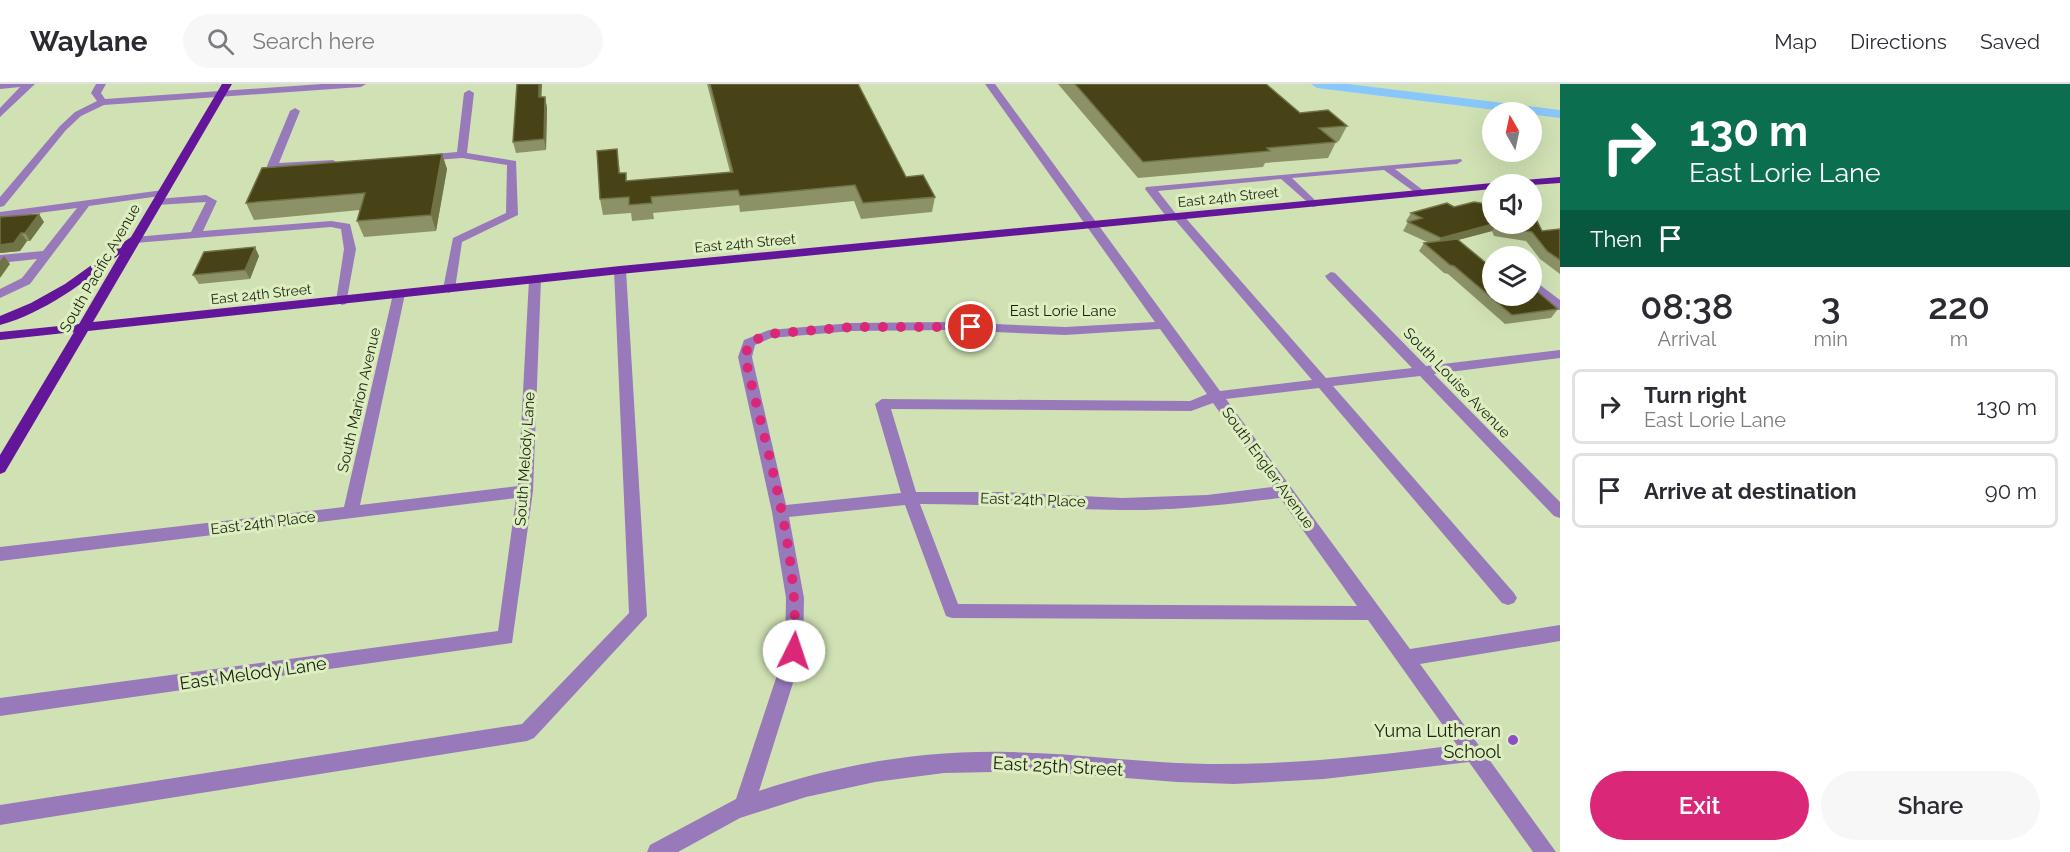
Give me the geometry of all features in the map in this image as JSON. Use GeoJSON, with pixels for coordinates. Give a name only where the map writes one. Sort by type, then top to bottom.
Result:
{"type":"FeatureCollection","features":[{"type":"Feature","properties":{"kind":"main road","name":"South Pacific Avenue"},"geometry":{"type":"LineString","coordinates":[[0,468],[224,89]]}},
{"type":"Feature","properties":{"kind":"main road"},"geometry":{"type":"LineString","coordinates":[[1542,181],[1560,180]]}},
{"type":"Feature","properties":{"kind":"main road","name":"East 24th Street"},"geometry":{"type":"LineString","coordinates":[[0,336],[620,270],[1482,187]]}},
{"type":"Feature","properties":{"kind":"main road"},"geometry":{"type":"LineString","coordinates":[[0,321],[38,305],[68,288],[138,236]]}},
{"type":"Feature","properties":{"kind":"street"},"geometry":{"type":"LineString","coordinates":[[0,86],[29,84]]}},
{"type":"Feature","properties":{"kind":"street"},"geometry":{"type":"LineString","coordinates":[[0,114],[29,84]]}},
{"type":"Feature","properties":{"kind":"street"},"geometry":{"type":"LineString","coordinates":[[101,84],[96,93],[102,102]]}},
{"type":"Feature","properties":{"kind":"street"},"geometry":{"type":"LineString","coordinates":[[0,204],[63,128],[78,114],[102,102],[224,89],[361,84]]}},
{"type":"Feature","properties":{"kind":"street","name":"South Engler Avenue"},"geometry":{"type":"LineString","coordinates":[[990,84],[1546,852]]}},
{"type":"Feature","properties":{"kind":"street"},"geometry":{"type":"LineString","coordinates":[[462,155],[469,93]]}},
{"type":"Feature","properties":{"kind":"street"},"geometry":{"type":"LineString","coordinates":[[294,111],[272,166],[343,162]]}},
{"type":"Feature","properties":{"kind":"street"},"geometry":{"type":"LineString","coordinates":[[414,158],[462,155],[512,164],[512,215],[457,240],[449,289]]}},
{"type":"Feature","properties":{"kind":"street"},"geometry":{"type":"LineString","coordinates":[[1457,161],[1150,189],[1323,383],[1508,598]]}},
{"type":"Feature","properties":{"kind":"street"},"geometry":{"type":"LineString","coordinates":[[1387,168],[1420,193]]}},
{"type":"Feature","properties":{"kind":"street"},"geometry":{"type":"LineString","coordinates":[[1283,176],[1313,204]]}},
{"type":"Feature","properties":{"kind":"street"},"geometry":{"type":"LineString","coordinates":[[0,215],[87,202],[206,198],[212,201],[195,235]]}},
{"type":"Feature","properties":{"kind":"street"},"geometry":{"type":"LineString","coordinates":[[0,294],[26,281],[87,202]]}},
{"type":"Feature","properties":{"kind":"street"},"geometry":{"type":"LineString","coordinates":[[138,236],[195,235],[331,224],[346,226],[350,249],[342,301]]}},
{"type":"Feature","properties":{"kind":"street"},"geometry":{"type":"LineString","coordinates":[[0,259],[48,254]]}},
{"type":"Feature","properties":{"kind":"street"},"geometry":{"type":"LineString","coordinates":[[0,815],[527,732],[638,616],[620,270]]}},
{"type":"Feature","properties":{"kind":"street","name":"South Louise Avenue"},"geometry":{"type":"LineString","coordinates":[[1331,276],[1560,512]]}},
{"type":"Feature","properties":{"kind":"street","name":"South Melody Lane"},"geometry":{"type":"LineString","coordinates":[[506,638],[525,490],[535,279]]}},
{"type":"Feature","properties":{"kind":"street"},"geometry":{"type":"LineString","coordinates":[[1542,291],[1560,306]]}},
{"type":"Feature","properties":{"kind":"street","name":"South Marion Avenue"},"geometry":{"type":"LineString","coordinates":[[350,513],[399,294]]}},
{"type":"Feature","properties":{"kind":"street","name":"East Lorie Lane"},"geometry":{"type":"LineString","coordinates":[[780,512],[745,357],[749,343],[768,334],[852,327],[948,326],[1065,330],[1164,325]]}},
{"type":"Feature","properties":{"kind":"street"},"geometry":{"type":"LineString","coordinates":[[1373,613],[952,611],[909,498],[882,404],[1191,406],[1216,396],[1560,354]]}},
{"type":"Feature","properties":{"kind":"street","name":"East 24th Place"},"geometry":{"type":"LineString","coordinates":[[0,554],[525,490]]}},
{"type":"Feature","properties":{"kind":"street","name":"East 24th Place"},"geometry":{"type":"LineString","coordinates":[[780,512],[909,498],[1001,498],[1122,504],[1207,501],[1286,491]]}},
{"type":"Feature","properties":{"kind":"street"},"geometry":{"type":"LineString","coordinates":[[744,806],[794,651],[795,598],[780,512]]}},
{"type":"Feature","properties":{"kind":"street"},"geometry":{"type":"LineString","coordinates":[[1406,658],[1560,633]]}},
{"type":"Feature","properties":{"kind":"street","name":"East Melody Lane"},"geometry":{"type":"LineString","coordinates":[[0,707],[506,638]]}},
{"type":"Feature","properties":{"kind":"street","name":"East 25th Street"},"geometry":{"type":"LineString","coordinates":[[657,852],[744,806],[835,781],[950,763],[1008,761],[1181,774],[1235,774],[1366,767],[1473,752]]}},
{"type":"Feature","properties":{"kind":"building"},"geometry":{"type":"Polygon","coordinates":[[[517,84],[539,84],[539,97],[545,97],[544,139],[513,142],[517,84]]]}},
{"type":"Feature","properties":{"kind":"building"},"geometry":{"type":"Polygon","coordinates":[[[710,84],[858,84],[906,177],[923,175],[935,197],[863,203],[855,185],[740,196],[738,190],[651,197],[652,203],[629,205],[629,197],[600,199],[597,151],[617,149],[619,173],[626,173],[626,181],[733,172],[710,84]]]}},
{"type":"Feature","properties":{"kind":"building"},"geometry":{"type":"Polygon","coordinates":[[[1075,84],[1266,84],[1300,113],[1328,110],[1347,126],[1319,128],[1336,142],[1267,148],[1270,151],[1143,162],[1075,84]]]}},
{"type":"Feature","properties":{"kind":"building"},"geometry":{"type":"Polygon","coordinates":[[[442,154],[431,215],[357,221],[365,193],[246,203],[262,168],[442,154]]]}},
{"type":"Feature","properties":{"kind":"building"},"geometry":{"type":"Polygon","coordinates":[[[1474,202],[1482,203],[1482,227],[1441,238],[1408,222],[1422,218],[1411,213],[1447,203],[1454,207],[1474,202]]]}},
{"type":"Feature","properties":{"kind":"building"},"geometry":{"type":"Polygon","coordinates":[[[39,214],[25,233],[21,233],[14,243],[0,245],[0,217],[39,214]]]}},
{"type":"Feature","properties":{"kind":"building"},"geometry":{"type":"Polygon","coordinates":[[[1560,229],[1560,260],[1547,251],[1534,234],[1560,229]]]}},
{"type":"Feature","properties":{"kind":"building"},"geometry":{"type":"Polygon","coordinates":[[[1457,239],[1482,260],[1482,290],[1454,266],[1424,243],[1457,239]]]}},
{"type":"Feature","properties":{"kind":"building"},"geometry":{"type":"Polygon","coordinates":[[[255,247],[245,270],[193,275],[204,252],[255,247]]]}},
{"type":"Feature","properties":{"kind":"building"},"geometry":{"type":"Polygon","coordinates":[[[1542,295],[1558,309],[1512,315],[1501,306],[1542,306],[1542,295]]]}},
{"type":"Feature","properties":{"kind":"waterway"},"geometry":{"type":"LineString","coordinates":[[1317,84],[1560,114]]}},
{"type":"Feature","properties":{"kind":"place","name":"Yuma Lutheran School"},"geometry":{"type":"Point","coordinates":[1513,740]}},
{"type":"Feature","properties":{"kind":"route"},"geometry":{"type":"LineString","coordinates":[[794,651],[795,598],[780,512],[745,357],[749,343],[768,334],[852,327],[971,327]]}}]}
